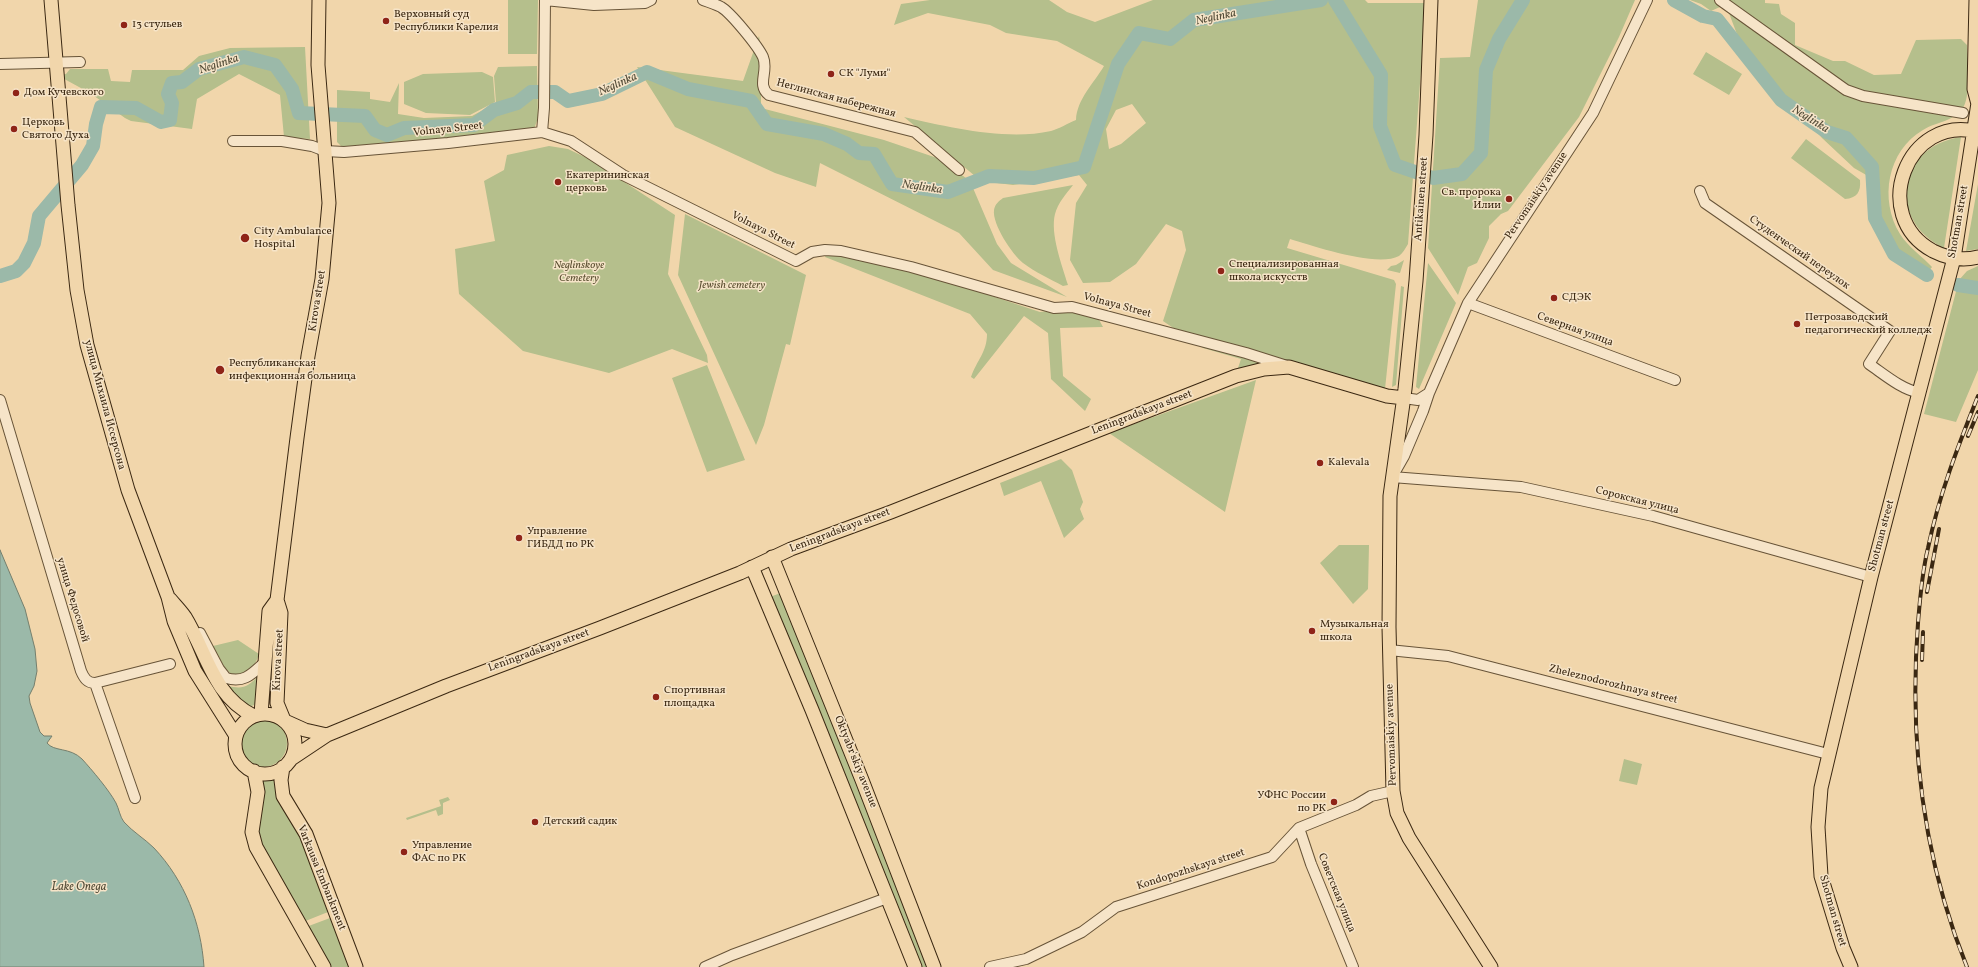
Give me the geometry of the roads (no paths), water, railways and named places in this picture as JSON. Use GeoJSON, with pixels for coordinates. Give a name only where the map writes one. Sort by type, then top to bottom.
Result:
{"type":"FeatureCollection","features":[{"type":"Feature","properties":{"kind":"main road","name":"улица Михаила Иссерсона"},"geometry":{"type":"LineString","coordinates":[[51,0],[68,205],[77,290],[87,345],[128,490],[168,597],[174,621],[195,671],[236,736]]}},
{"type":"Feature","properties":{"kind":"main road","name":"Kirova street"},"geometry":{"type":"LineString","coordinates":[[284,720],[277,703],[281,613],[277,600],[297,438],[324,262],[329,203],[318,65],[319,0]]}},
{"type":"Feature","properties":{"kind":"main road","name":"Antikainen street"},"geometry":{"type":"LineString","coordinates":[[1392,477],[1404,398],[1421,207],[1426,135],[1431,0]]}},
{"type":"Feature","properties":{"kind":"main road","name":"Shotman street"},"geometry":{"type":"LineString","coordinates":[[1851,967],[1843,948],[1821,876],[1818,827],[1821,788],[1872,577],[1954,258],[1976,131],[1978,103],[1974,89],[1976,0]]}},
{"type":"Feature","properties":{"kind":"main road"},"geometry":{"type":"LineString","coordinates":[[1976,131],[1950,131],[1926,142],[1909,160],[1900,183],[1901,209],[1911,232],[1930,249],[1954,258],[1978,256]]}},
{"type":"Feature","properties":{"kind":"main road","name":"Leningradskaya street"},"geometry":{"type":"LineString","coordinates":[[287,763],[327,735],[446,686],[600,628],[752,567],[772,557],[1236,376],[1264,369],[1289,367],[1387,396],[1404,398]]}},
{"type":"Feature","properties":{"kind":"main road","name":"Pervomaiskiy avenue"},"geometry":{"type":"LineString","coordinates":[[1392,477],[1389,543],[1389,650],[1393,791],[1397,813],[1409,838],[1491,967]]}},
{"type":"Feature","properties":{"kind":"main road","name":"Oktyabr'skiy avenue"},"geometry":{"type":"LineString","coordinates":[[772,557],[862,780],[934,967]]}},
{"type":"Feature","properties":{"kind":"main road","name":"Oktyabr'skiy avenue"},"geometry":{"type":"LineString","coordinates":[[752,567],[812,710],[916,967]]}},
{"type":"Feature","properties":{"kind":"main road","name":"улица Михаила Иссерсона"},"geometry":{"type":"LineString","coordinates":[[168,597],[185,617],[210,669],[228,697],[241,709],[258,715]]}},
{"type":"Feature","properties":{"kind":"main road","name":"Kirova street"},"geometry":{"type":"LineString","coordinates":[[258,715],[269,611],[277,600]]}},
{"type":"Feature","properties":{"kind":"main road"},"geometry":{"type":"LineString","coordinates":[[284,720],[291,728],[294,738],[294,749],[287,763],[274,772],[264,773],[254,771],[244,765],[236,750],[236,736],[246,720],[258,715],[277,716],[305,730],[327,735]]}},
{"type":"Feature","properties":{"kind":"main road","name":"Varkausa Embankment"},"geometry":{"type":"LineString","coordinates":[[287,763],[281,780],[283,796],[306,834],[356,967]]}},
{"type":"Feature","properties":{"kind":"main road"},"geometry":{"type":"LineString","coordinates":[[254,771],[258,792],[252,832],[256,847],[324,967]]}},
{"type":"Feature","properties":{"kind":"street"},"geometry":{"type":"LineString","coordinates":[[542,132],[544,108],[545,0],[594,5],[645,3],[651,0]]}},
{"type":"Feature","properties":{"kind":"street","name":"Неглинская набережная"},"geometry":{"type":"LineString","coordinates":[[703,0],[722,8],[732,18],[763,57],[765,66],[762,85],[764,91],[769,94],[916,132],[959,170]]}},
{"type":"Feature","properties":{"kind":"street","name":"Pervomaiskiy avenue"},"geometry":{"type":"LineString","coordinates":[[1392,477],[1404,456],[1429,393],[1468,303],[1593,113],[1648,0]]}},
{"type":"Feature","properties":{"kind":"street"},"geometry":{"type":"LineString","coordinates":[[1720,0],[1846,90],[1863,96],[1963,113]]}},
{"type":"Feature","properties":{"kind":"street"},"geometry":{"type":"LineString","coordinates":[[0,64],[80,62]]}},
{"type":"Feature","properties":{"kind":"street","name":"Volnaya Street"},"geometry":{"type":"LineString","coordinates":[[233,141],[282,141],[312,146],[326,151],[344,152],[448,143],[542,132],[571,141],[623,175],[796,261],[812,252],[825,250],[841,251],[911,267],[1054,308],[1072,307],[1246,353],[1289,367]]}},
{"type":"Feature","properties":{"kind":"street","name":"Студенческий переулок"},"geometry":{"type":"LineString","coordinates":[[1700,191],[1705,203],[1890,330],[1868,364],[1897,382],[1906,390],[1920,393]]}},
{"type":"Feature","properties":{"kind":"street","name":"Северная улица"},"geometry":{"type":"LineString","coordinates":[[1468,303],[1675,380]]}},
{"type":"Feature","properties":{"kind":"street"},"geometry":{"type":"LineString","coordinates":[[1404,398],[1418,400],[1429,393]]}},
{"type":"Feature","properties":{"kind":"street","name":"улица Федосовой"},"geometry":{"type":"LineString","coordinates":[[0,400],[81,671],[85,680],[95,683]]}},
{"type":"Feature","properties":{"kind":"street","name":"Сорокская улица"},"geometry":{"type":"LineString","coordinates":[[1392,477],[1522,487],[1653,516],[1872,577]]}},
{"type":"Feature","properties":{"kind":"street"},"geometry":{"type":"LineString","coordinates":[[185,617],[201,634],[219,669],[226,678],[242,680],[249,677],[264,663]]}},
{"type":"Feature","properties":{"kind":"street","name":"Zheleznodorozhnaya street"},"geometry":{"type":"LineString","coordinates":[[1389,650],[1448,656],[1828,754]]}},
{"type":"Feature","properties":{"kind":"street"},"geometry":{"type":"LineString","coordinates":[[135,798],[95,683],[170,664]]}},
{"type":"Feature","properties":{"kind":"street","name":"Kondopozhskaya street"},"geometry":{"type":"LineString","coordinates":[[990,967],[1026,959],[1082,932],[1116,907],[1272,857],[1299,828],[1356,805],[1371,796],[1393,791]]}},
{"type":"Feature","properties":{"kind":"street","name":"Советская улица"},"geometry":{"type":"LineString","coordinates":[[1299,828],[1311,864],[1353,967]]}},
{"type":"Feature","properties":{"kind":"street"},"geometry":{"type":"LineString","coordinates":[[705,967],[732,955],[887,898]]}},
{"type":"Feature","properties":{"kind":"water","name":"Lake Onega"},"geometry":{"type":"Polygon","coordinates":[[[0,550],[25,609],[35,649],[37,671],[34,686],[29,696],[40,732],[44,736],[52,736],[47,743],[50,746],[77,755],[82,759],[113,798],[124,822],[154,848],[165,861],[190,903],[199,934],[204,967],[0,967],[0,550]]]}},
{"type":"Feature","properties":{"kind":"waterway","name":"Neglinka"},"geometry":{"type":"LineString","coordinates":[[0,276],[16,271],[24,263],[34,243],[39,216],[82,165],[93,146],[96,124],[101,107],[136,108],[161,122],[170,120],[172,103],[168,94],[172,83],[182,82],[199,69],[244,57],[275,65],[292,89],[299,113],[365,116],[375,130],[387,135],[404,128],[474,125],[494,110],[517,103],[531,92],[555,92],[568,101],[602,94],[647,72],[688,89],[751,101],[767,124],[824,134],[847,144],[859,153],[874,154],[892,184],[948,192],[989,176],[1034,178],[1084,167],[1118,64],[1139,33],[1170,39],[1194,20],[1321,0]]}},
{"type":"Feature","properties":{"kind":"waterway","name":"Neglinka"},"geometry":{"type":"LineString","coordinates":[[1335,0],[1381,75],[1380,126],[1395,165],[1433,178],[1462,174],[1481,153],[1486,70],[1499,39],[1523,0]]}},
{"type":"Feature","properties":{"kind":"waterway","name":"Neglinka"},"geometry":{"type":"LineString","coordinates":[[1674,0],[1703,16],[1717,19],[1781,100],[1827,132],[1846,138],[1872,167],[1875,218],[1894,254],[1927,275]]}},
{"type":"Feature","properties":{"kind":"waterway","name":"Neglinka"},"geometry":{"type":"LineString","coordinates":[[1958,285],[1978,288]]}},
{"type":"Feature","properties":{"kind":"railway"},"geometry":{"type":"LineString","coordinates":[[1967,967],[1952,926],[1930,841],[1918,755],[1916,667],[1918,623],[1922,585],[1932,528],[1963,433],[1978,396]]}},
{"type":"Feature","properties":{"kind":"railway"},"geometry":{"type":"LineString","coordinates":[[1968,436],[1978,412]]}},
{"type":"Feature","properties":{"kind":"railway"},"geometry":{"type":"LineString","coordinates":[[1927,592],[1939,529]]}},
{"type":"Feature","properties":{"kind":"railway"},"geometry":{"type":"LineString","coordinates":[[1922,660],[1923,632]]}},
{"type":"Feature","properties":{"kind":"place","name":"Верховный суд Республики Карелия"},"geometry":{"type":"Point","coordinates":[386,21]}},
{"type":"Feature","properties":{"kind":"place","name":"13 стульев"},"geometry":{"type":"Point","coordinates":[124,25]}},
{"type":"Feature","properties":{"kind":"place","name":"СК \"Луми\""},"geometry":{"type":"Point","coordinates":[831,74]}},
{"type":"Feature","properties":{"kind":"place","name":"Дом Кучевского"},"geometry":{"type":"Point","coordinates":[16,93]}},
{"type":"Feature","properties":{"kind":"place","name":"Церковь Святого Духа"},"geometry":{"type":"Point","coordinates":[14,129]}},
{"type":"Feature","properties":{"kind":"place","name":"Екатерининская церковь"},"geometry":{"type":"Point","coordinates":[558,182]}},
{"type":"Feature","properties":{"kind":"place","name":"Св. пророка Илии"},"geometry":{"type":"Point","coordinates":[1509,199]}},
{"type":"Feature","properties":{"kind":"place","name":"City Ambulance Hospital"},"geometry":{"type":"Point","coordinates":[245,238]}},
{"type":"Feature","properties":{"kind":"place","name":"Специализированная школа искусств"},"geometry":{"type":"Point","coordinates":[1221,271]}},
{"type":"Feature","properties":{"kind":"place","name":"СДЭК"},"geometry":{"type":"Point","coordinates":[1554,298]}},
{"type":"Feature","properties":{"kind":"place","name":"Петрозаводский педагогический колледж"},"geometry":{"type":"Point","coordinates":[1797,324]}},
{"type":"Feature","properties":{"kind":"place","name":"Республиканская инфекционная больница"},"geometry":{"type":"Point","coordinates":[220,370]}},
{"type":"Feature","properties":{"kind":"place","name":"Kalevala"},"geometry":{"type":"Point","coordinates":[1320,463]}},
{"type":"Feature","properties":{"kind":"place","name":"Управление ГИБДД по РК"},"geometry":{"type":"Point","coordinates":[519,538]}},
{"type":"Feature","properties":{"kind":"place","name":"Музыкальная школа"},"geometry":{"type":"Point","coordinates":[1312,631]}},
{"type":"Feature","properties":{"kind":"place","name":"Спортивная площадка"},"geometry":{"type":"Point","coordinates":[656,697]}},
{"type":"Feature","properties":{"kind":"place","name":"УФНС России по РК"},"geometry":{"type":"Point","coordinates":[1334,802]}},
{"type":"Feature","properties":{"kind":"place","name":"Детский садик"},"geometry":{"type":"Point","coordinates":[535,822]}},
{"type":"Feature","properties":{"kind":"place","name":"Управление ФАС по РК"},"geometry":{"type":"Point","coordinates":[404,852]}},
{"type":"Feature","properties":{"kind":"park label","name":"Neglinskoye Cemetery"},"geometry":{"type":"Point","coordinates":[579,272]}},
{"type":"Feature","properties":{"kind":"park label","name":"Jewish cemetery"},"geometry":{"type":"Point","coordinates":[732,286]}}]}
